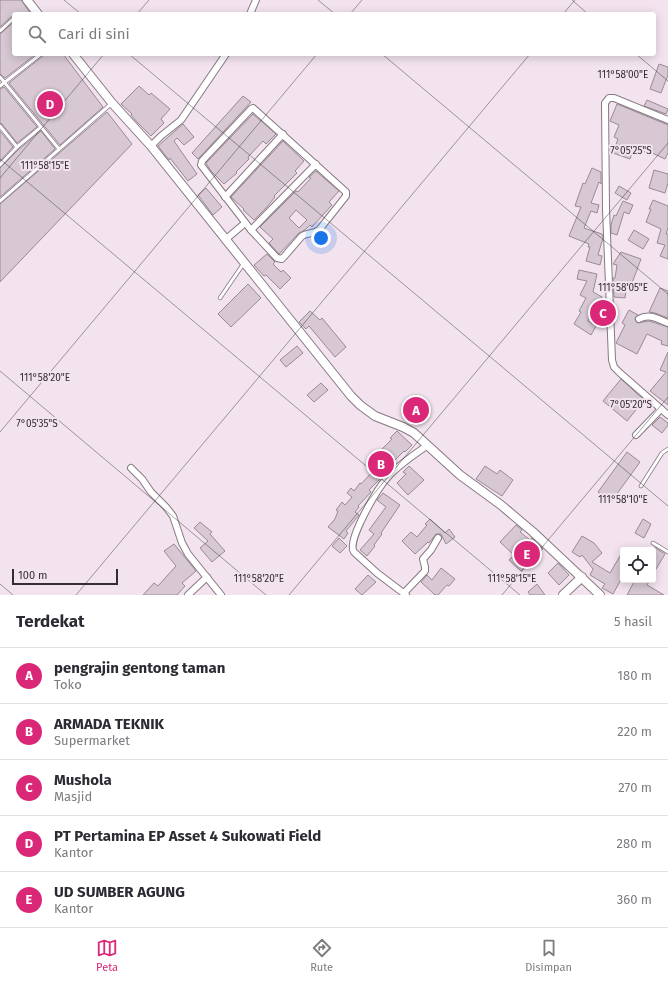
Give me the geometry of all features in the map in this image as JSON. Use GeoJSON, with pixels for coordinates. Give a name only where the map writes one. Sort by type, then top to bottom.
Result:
{"type":"FeatureCollection","features":[{"type":"Feature","properties":{"kind":"street"},"geometry":{"type":"LineString","coordinates":[[27,0],[36,12]]}},
{"type":"Feature","properties":{"kind":"street"},"geometry":{"type":"LineString","coordinates":[[251,12],[256,0]]}},
{"type":"Feature","properties":{"kind":"street"},"geometry":{"type":"LineString","coordinates":[[75,56],[112,103],[151,146],[337,380],[360,405],[375,416],[414,433],[460,475],[501,505],[533,532],[600,595]]}},
{"type":"Feature","properties":{"kind":"street"},"geometry":{"type":"LineString","coordinates":[[151,146],[181,120],[225,56]]}},
{"type":"Feature","properties":{"kind":"street"},"geometry":{"type":"LineString","coordinates":[[668,120],[614,98],[609,98],[605,103],[606,209],[612,360],[614,367],[620,373],[668,415]]}},
{"type":"Feature","properties":{"kind":"street"},"geometry":{"type":"LineString","coordinates":[[251,109],[255,109],[282,134],[344,190],[346,194],[319,230],[313,234],[305,234],[302,236],[283,258],[279,259],[245,223],[225,198],[202,166],[201,162],[251,109]]}},
{"type":"Feature","properties":{"kind":"street"},"geometry":{"type":"LineString","coordinates":[[225,198],[282,134]]}},
{"type":"Feature","properties":{"kind":"street"},"geometry":{"type":"LineString","coordinates":[[251,230],[316,164]]}},
{"type":"Feature","properties":{"kind":"street"},"geometry":{"type":"LineString","coordinates":[[226,240],[245,223]]}},
{"type":"Feature","properties":{"kind":"street"},"geometry":{"type":"LineString","coordinates":[[639,319],[652,316],[668,323]]}},
{"type":"Feature","properties":{"kind":"street"},"geometry":{"type":"LineString","coordinates":[[636,435],[661,409]]}},
{"type":"Feature","properties":{"kind":"street"},"geometry":{"type":"LineString","coordinates":[[428,445],[387,478],[376,493],[356,533],[352,549],[377,573],[405,594],[425,571],[423,559],[431,550],[438,538]]}},
{"type":"Feature","properties":{"kind":"street"},"geometry":{"type":"LineString","coordinates":[[131,468],[173,516],[182,543],[188,554],[221,595]]}},
{"type":"Feature","properties":{"kind":"street"},"geometry":{"type":"LineString","coordinates":[[188,595],[207,577]]}},
{"type":"Feature","properties":{"kind":"street"},"geometry":{"type":"LineString","coordinates":[[563,595],[582,578]]}},
{"type":"Feature","properties":{"kind":"lane"},"geometry":{"type":"LineString","coordinates":[[0,31],[12,20]]}},
{"type":"Feature","properties":{"kind":"lane"},"geometry":{"type":"LineString","coordinates":[[0,86],[38,56]]}},
{"type":"Feature","properties":{"kind":"lane"},"geometry":{"type":"LineString","coordinates":[[0,77],[59,149]]}},
{"type":"Feature","properties":{"kind":"lane"},"geometry":{"type":"LineString","coordinates":[[0,201],[112,103]]}},
{"type":"Feature","properties":{"kind":"lane"},"geometry":{"type":"LineString","coordinates":[[0,126],[17,147]]}},
{"type":"Feature","properties":{"kind":"lane"},"geometry":{"type":"LineString","coordinates":[[0,165],[17,147],[41,127]]}},
{"type":"Feature","properties":{"kind":"lane"},"geometry":{"type":"LineString","coordinates":[[220,298],[244,263]]}},
{"type":"Feature","properties":{"kind":"lane"},"geometry":{"type":"LineString","coordinates":[[641,486],[662,453],[668,448]]}},
{"type":"Feature","properties":{"kind":"lane"},"geometry":{"type":"LineString","coordinates":[[653,544],[668,552]]}},
{"type":"Feature","properties":{"kind":"building"},"geometry":{"type":"Polygon","coordinates":[[[0,0],[21,0],[30,12],[12,12],[12,16],[0,27],[0,0]]]}},
{"type":"Feature","properties":{"kind":"building"},"geometry":{"type":"Polygon","coordinates":[[[12,24],[12,56],[33,56],[5,78],[0,74],[0,34],[12,24]]]}},
{"type":"Feature","properties":{"kind":"building"},"geometry":{"type":"Polygon","coordinates":[[[43,56],[65,56],[103,107],[60,145],[9,83],[43,56]]]}},
{"type":"Feature","properties":{"kind":"building"},"geometry":{"type":"Polygon","coordinates":[[[659,64],[668,67],[668,75],[661,93],[650,89],[659,64]]]}},
{"type":"Feature","properties":{"kind":"building"},"geometry":{"type":"Polygon","coordinates":[[[139,86],[149,95],[151,93],[170,109],[161,119],[164,123],[151,136],[121,104],[139,86]]]}},
{"type":"Feature","properties":{"kind":"building"},"geometry":{"type":"Polygon","coordinates":[[[4,87],[37,127],[17,143],[0,123],[0,89],[4,87]]]}},
{"type":"Feature","properties":{"kind":"building"},"geometry":{"type":"Polygon","coordinates":[[[243,96],[251,102],[198,159],[192,153],[243,96]]]}},
{"type":"Feature","properties":{"kind":"building"},"geometry":{"type":"Polygon","coordinates":[[[647,100],[668,109],[666,114],[644,106],[647,100]]]}},
{"type":"Feature","properties":{"kind":"building"},"geometry":{"type":"Polygon","coordinates":[[[617,104],[668,125],[668,153],[665,159],[650,152],[650,154],[634,148],[630,159],[613,153],[618,139],[614,137],[619,125],[610,121],[617,104]]]}},
{"type":"Feature","properties":{"kind":"building"},"geometry":{"type":"Polygon","coordinates":[[[107,112],[132,144],[0,282],[0,204],[107,112]]]}},
{"type":"Feature","properties":{"kind":"building"},"geometry":{"type":"Polygon","coordinates":[[[253,114],[276,134],[266,144],[263,141],[248,157],[249,159],[236,172],[237,173],[224,184],[211,171],[206,163],[253,114]]]}},
{"type":"Feature","properties":{"kind":"building"},"geometry":{"type":"Polygon","coordinates":[[[183,124],[194,137],[184,145],[177,138],[174,141],[197,174],[188,181],[170,158],[169,160],[158,146],[183,124]]]}},
{"type":"Feature","properties":{"kind":"building"},"geometry":{"type":"Polygon","coordinates":[[[0,131],[13,147],[0,161],[0,131]]]}},
{"type":"Feature","properties":{"kind":"building"},"geometry":{"type":"Polygon","coordinates":[[[41,131],[55,149],[0,197],[0,168],[19,149],[41,131]]]}},
{"type":"Feature","properties":{"kind":"building"},"geometry":{"type":"Polygon","coordinates":[[[283,141],[304,161],[295,171],[297,173],[274,196],[275,197],[266,208],[254,220],[231,197],[283,141]]]}},
{"type":"Feature","properties":{"kind":"building"},"geometry":{"type":"Polygon","coordinates":[[[592,168],[601,172],[601,184],[599,182],[591,203],[599,205],[597,213],[591,211],[584,228],[602,234],[603,238],[598,255],[602,256],[600,265],[586,261],[590,247],[588,247],[589,244],[569,236],[581,207],[575,206],[577,200],[583,183],[585,184],[592,168]]]}},
{"type":"Feature","properties":{"kind":"building"},"geometry":{"type":"Polygon","coordinates":[[[654,170],[668,174],[668,183],[665,193],[649,188],[654,170]]]}},
{"type":"Feature","properties":{"kind":"building"},"geometry":{"type":"Polygon","coordinates":[[[316,171],[339,191],[329,202],[332,205],[312,227],[310,225],[299,233],[279,254],[269,243],[273,239],[260,227],[296,191],[298,192],[311,178],[309,177],[316,171]],[[296,210],[289,218],[299,228],[307,220],[296,210]]]}},
{"type":"Feature","properties":{"kind":"building"},"geometry":{"type":"Polygon","coordinates":[[[619,186],[631,193],[627,200],[615,193],[619,186]]]}},
{"type":"Feature","properties":{"kind":"building"},"geometry":{"type":"Polygon","coordinates":[[[206,188],[222,207],[213,215],[198,195],[206,188]]]}},
{"type":"Feature","properties":{"kind":"building"},"geometry":{"type":"Polygon","coordinates":[[[653,200],[668,206],[668,228],[666,234],[668,234],[668,259],[660,256],[665,245],[657,243],[661,229],[646,222],[653,200]]]}},
{"type":"Feature","properties":{"kind":"building"},"geometry":{"type":"Polygon","coordinates":[[[623,201],[633,205],[629,214],[624,212],[617,235],[611,233],[611,225],[614,215],[616,216],[623,201]]]}},
{"type":"Feature","properties":{"kind":"building"},"geometry":{"type":"Polygon","coordinates":[[[634,230],[649,239],[643,249],[628,240],[634,230]]]}},
{"type":"Feature","properties":{"kind":"building"},"geometry":{"type":"Polygon","coordinates":[[[621,252],[641,259],[632,283],[627,281],[625,298],[614,297],[613,278],[615,278],[617,265],[613,264],[621,252]]]}},
{"type":"Feature","properties":{"kind":"building"},"geometry":{"type":"Polygon","coordinates":[[[267,254],[275,262],[273,264],[281,272],[283,270],[291,278],[280,289],[266,275],[264,276],[254,265],[267,254]]]}},
{"type":"Feature","properties":{"kind":"building"},"geometry":{"type":"Polygon","coordinates":[[[579,270],[597,274],[593,292],[602,297],[598,305],[606,311],[606,319],[593,312],[588,321],[596,326],[591,335],[574,324],[581,312],[579,311],[586,298],[580,295],[587,281],[577,279],[579,270]]]}},
{"type":"Feature","properties":{"kind":"building"},"geometry":{"type":"Polygon","coordinates":[[[248,284],[261,298],[231,327],[218,314],[248,284]]]}},
{"type":"Feature","properties":{"kind":"building"},"geometry":{"type":"Polygon","coordinates":[[[660,288],[668,291],[668,318],[649,312],[660,288]]]}},
{"type":"Feature","properties":{"kind":"building"},"geometry":{"type":"Polygon","coordinates":[[[629,310],[638,315],[635,318],[637,323],[649,321],[668,327],[668,346],[661,344],[662,341],[647,334],[637,354],[616,343],[625,325],[622,323],[629,310]]]}},
{"type":"Feature","properties":{"kind":"building"},"geometry":{"type":"Polygon","coordinates":[[[310,311],[320,320],[322,318],[346,347],[335,357],[309,326],[306,329],[299,322],[310,311]]]}},
{"type":"Feature","properties":{"kind":"building"},"geometry":{"type":"Polygon","coordinates":[[[297,346],[303,353],[286,367],[280,360],[297,346]]]}},
{"type":"Feature","properties":{"kind":"building"},"geometry":{"type":"Polygon","coordinates":[[[668,352],[668,405],[650,391],[666,372],[660,370],[668,352]]]}},
{"type":"Feature","properties":{"kind":"building"},"geometry":{"type":"Polygon","coordinates":[[[621,379],[644,400],[627,421],[603,401],[621,379]]]}},
{"type":"Feature","properties":{"kind":"building"},"geometry":{"type":"Polygon","coordinates":[[[321,383],[328,390],[314,402],[307,395],[321,383]]]}},
{"type":"Feature","properties":{"kind":"building"},"geometry":{"type":"Polygon","coordinates":[[[416,400],[424,405],[416,420],[407,415],[416,400]]]}},
{"type":"Feature","properties":{"kind":"building"},"geometry":{"type":"Polygon","coordinates":[[[660,417],[668,423],[662,433],[652,425],[660,417]]]}},
{"type":"Feature","properties":{"kind":"building"},"geometry":{"type":"Polygon","coordinates":[[[397,431],[412,445],[380,475],[382,477],[369,490],[371,492],[358,506],[359,507],[355,512],[359,515],[346,531],[348,533],[344,539],[328,527],[335,519],[338,511],[336,510],[342,502],[345,505],[352,497],[347,493],[351,488],[354,491],[360,483],[361,484],[377,467],[372,462],[382,452],[380,451],[392,439],[390,438],[397,431]]]}},
{"type":"Feature","properties":{"kind":"building"},"geometry":{"type":"Polygon","coordinates":[[[627,452],[640,462],[611,502],[598,492],[627,452]]]}},
{"type":"Feature","properties":{"kind":"building"},"geometry":{"type":"Polygon","coordinates":[[[409,466],[424,480],[408,495],[397,483],[406,474],[403,472],[409,466]]]}},
{"type":"Feature","properties":{"kind":"building"},"geometry":{"type":"Polygon","coordinates":[[[485,466],[497,474],[500,470],[513,480],[502,496],[476,479],[485,466]]]}},
{"type":"Feature","properties":{"kind":"building"},"geometry":{"type":"Polygon","coordinates":[[[383,493],[400,505],[381,533],[382,534],[374,545],[375,546],[367,556],[360,550],[374,534],[369,530],[386,507],[377,500],[383,493]]]}},
{"type":"Feature","properties":{"kind":"building"},"geometry":{"type":"Polygon","coordinates":[[[430,519],[445,533],[449,529],[455,537],[446,544],[441,534],[436,534],[429,543],[428,542],[415,554],[402,541],[411,532],[417,537],[430,519]]]}},
{"type":"Feature","properties":{"kind":"building"},"geometry":{"type":"Polygon","coordinates":[[[643,519],[651,524],[644,538],[635,533],[643,519]]]}},
{"type":"Feature","properties":{"kind":"building"},"geometry":{"type":"Polygon","coordinates":[[[200,522],[212,532],[210,534],[225,551],[212,562],[200,548],[208,541],[194,528],[200,522]]]}},
{"type":"Feature","properties":{"kind":"building"},"geometry":{"type":"Polygon","coordinates":[[[516,525],[522,530],[520,532],[530,540],[532,538],[543,549],[521,571],[509,560],[514,555],[500,542],[516,525]]]}},
{"type":"Feature","properties":{"kind":"building"},"geometry":{"type":"Polygon","coordinates":[[[582,536],[594,543],[602,553],[592,562],[610,573],[620,556],[620,581],[613,594],[602,588],[605,584],[590,575],[593,569],[582,555],[580,557],[572,552],[582,536]]]}},
{"type":"Feature","properties":{"kind":"building"},"geometry":{"type":"Polygon","coordinates":[[[339,538],[347,546],[340,553],[332,546],[339,538]]]}},
{"type":"Feature","properties":{"kind":"building"},"geometry":{"type":"Polygon","coordinates":[[[174,544],[196,571],[182,583],[185,586],[177,595],[143,595],[154,583],[158,586],[176,566],[164,551],[174,544]]]}},
{"type":"Feature","properties":{"kind":"building"},"geometry":{"type":"Polygon","coordinates":[[[656,548],[665,554],[656,569],[656,548]]]}},
{"type":"Feature","properties":{"kind":"building"},"geometry":{"type":"Polygon","coordinates":[[[558,563],[569,575],[559,585],[548,573],[558,563]]]}},
{"type":"Feature","properties":{"kind":"building"},"geometry":{"type":"Polygon","coordinates":[[[441,568],[455,579],[438,595],[435,595],[421,582],[427,575],[432,580],[441,568]]]}},
{"type":"Feature","properties":{"kind":"building"},"geometry":{"type":"Polygon","coordinates":[[[368,575],[376,582],[362,595],[355,589],[368,575]]]}},
{"type":"Feature","properties":{"kind":"building"},"geometry":{"type":"Polygon","coordinates":[[[633,583],[648,583],[647,585],[664,595],[627,595],[633,583]]]}},
{"type":"Feature","properties":{"kind":"building"},"geometry":{"type":"Polygon","coordinates":[[[537,584],[545,595],[530,595],[528,592],[537,584]]]}},
{"type":"Feature","properties":{"kind":"place","name":"PT Pertamina EP Asset 4 Sukowati Field"},"geometry":{"type":"Point","coordinates":[50,104]}},
{"type":"Feature","properties":{"kind":"place","name":"Mushola"},"geometry":{"type":"Point","coordinates":[603,313]}},
{"type":"Feature","properties":{"kind":"place","name":"pengrajin gentong taman"},"geometry":{"type":"Point","coordinates":[416,410]}},
{"type":"Feature","properties":{"kind":"place","name":"ARMADA TEKNIK"},"geometry":{"type":"Point","coordinates":[381,464]}},
{"type":"Feature","properties":{"kind":"place","name":"UD SUMBER AGUNG"},"geometry":{"type":"Point","coordinates":[527,554]}}]}
